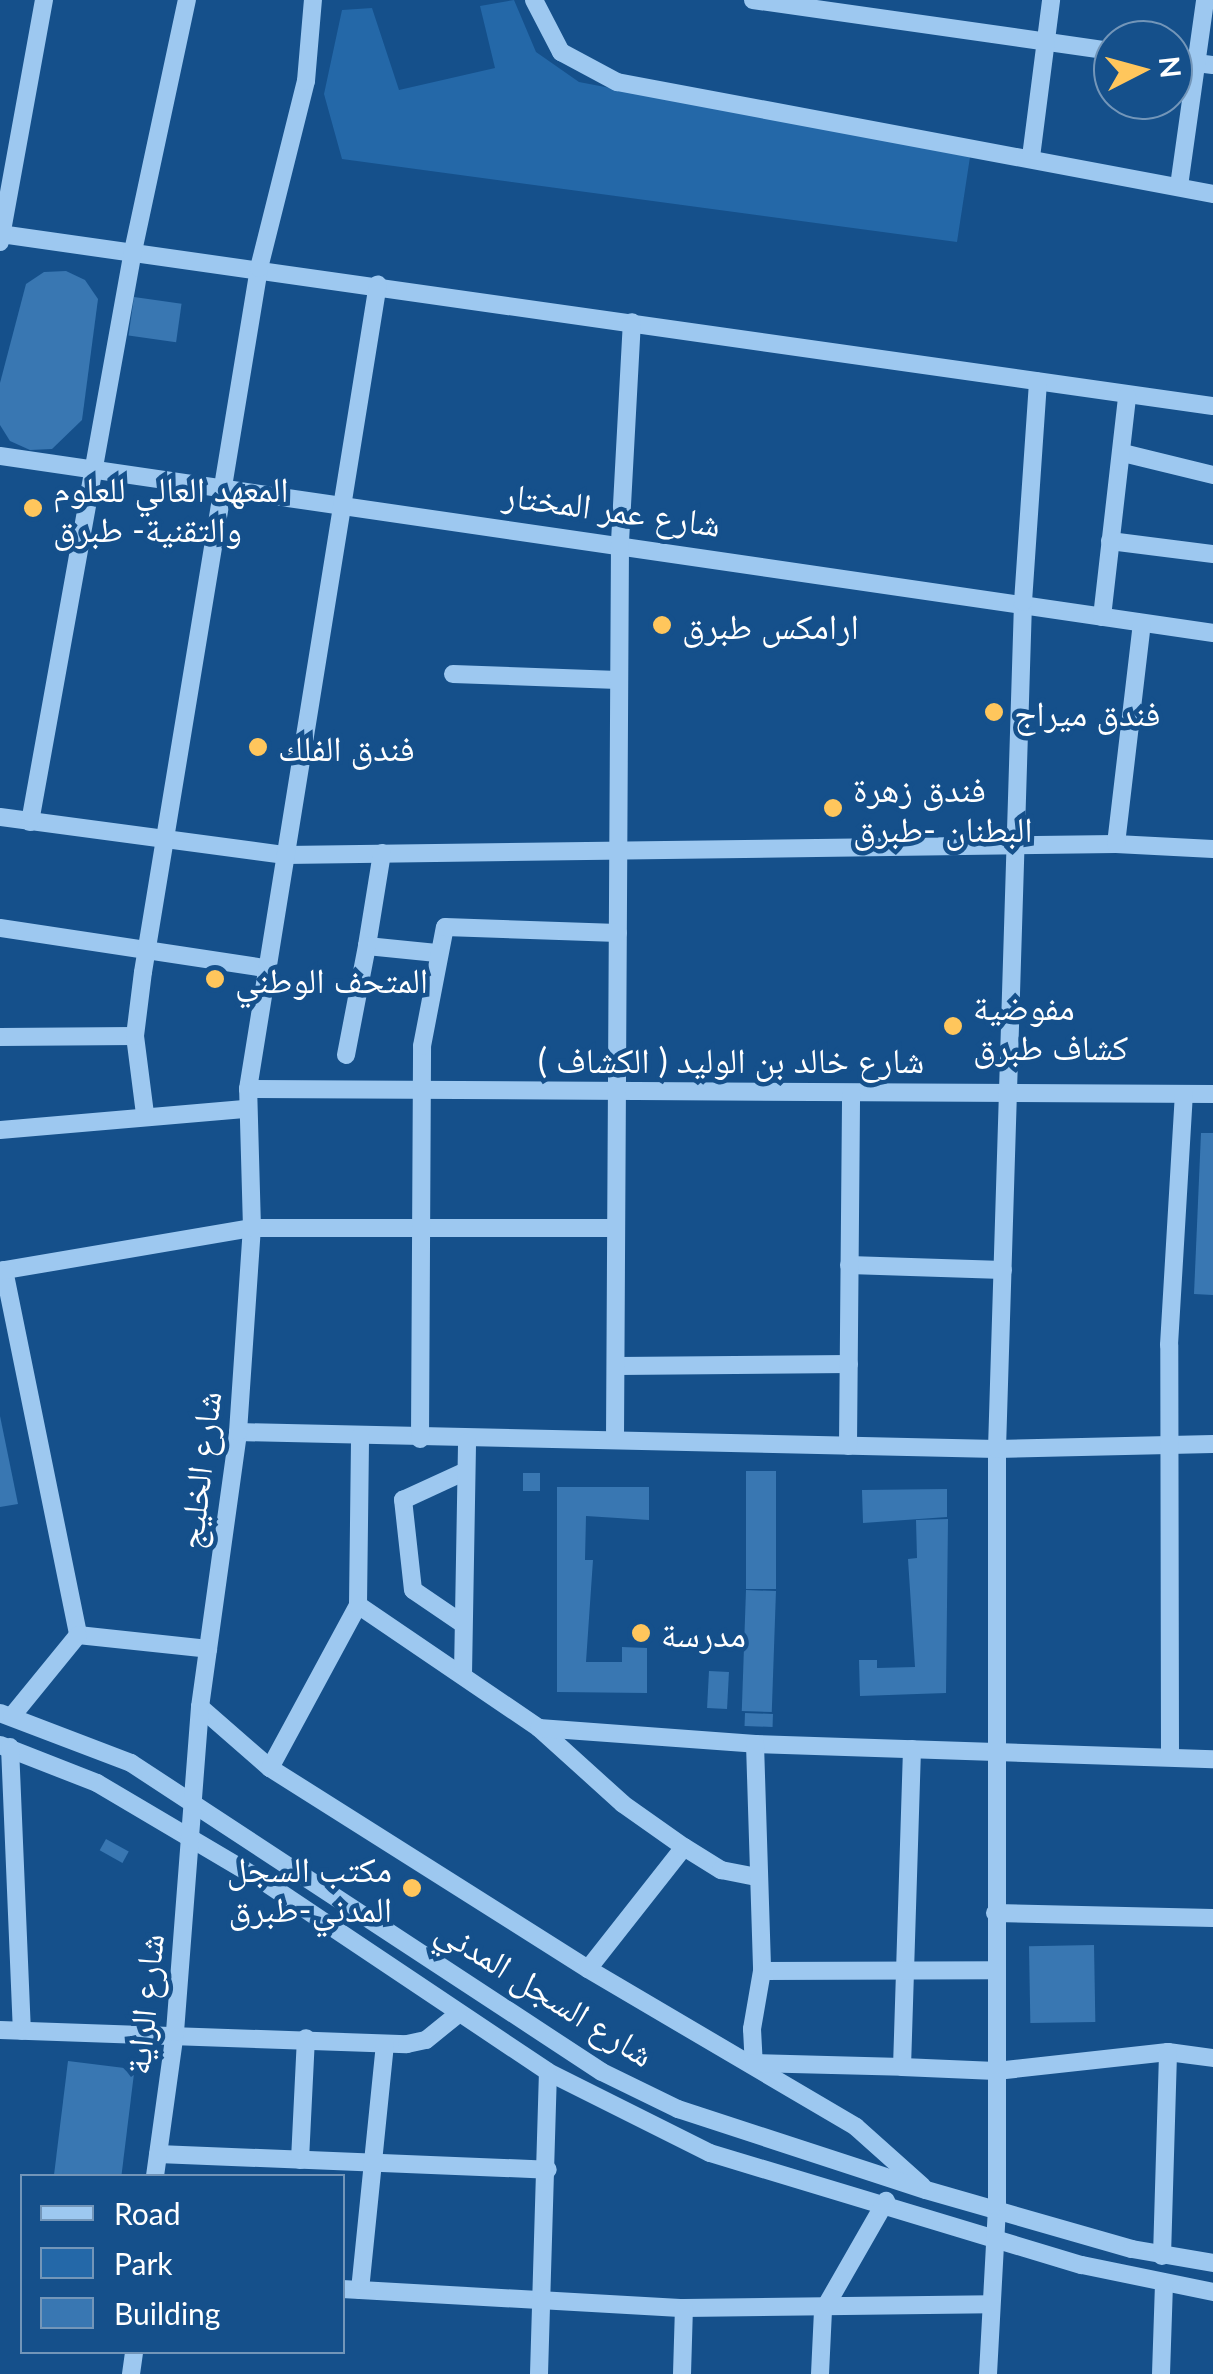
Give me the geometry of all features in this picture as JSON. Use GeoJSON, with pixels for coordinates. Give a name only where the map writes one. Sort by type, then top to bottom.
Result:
{"type":"FeatureCollection","features":[{"type":"Feature","properties":{"kind":"street"},"geometry":{"type":"LineString","coordinates":[[44,0],[5,187],[0,237],[378,284],[1213,406]]}},
{"type":"Feature","properties":{"kind":"street"},"geometry":{"type":"LineString","coordinates":[[30,822],[132,256],[187,0]]}},
{"type":"Feature","properties":{"kind":"street"},"geometry":{"type":"LineString","coordinates":[[145,1114],[135,1036],[260,268],[306,81],[313,0]]}},
{"type":"Feature","properties":{"kind":"street"},"geometry":{"type":"LineString","coordinates":[[534,0],[561,52],[617,82],[1213,194]]}},
{"type":"Feature","properties":{"kind":"street"},"geometry":{"type":"LineString","coordinates":[[753,0],[1093,49]]}},
{"type":"Feature","properties":{"kind":"street"},"geometry":{"type":"LineString","coordinates":[[1031,157],[1051,0]]}},
{"type":"Feature","properties":{"kind":"street"},"geometry":{"type":"LineString","coordinates":[[1178,186],[1205,64],[1205,0]]}},
{"type":"Feature","properties":{"kind":"street","name":"شارع الخليج"},"geometry":{"type":"LineString","coordinates":[[190,1837],[200,1707],[238,1432],[252,1228],[247,1099],[265,968],[346,502],[378,284]]}},
{"type":"Feature","properties":{"kind":"street"},"geometry":{"type":"LineString","coordinates":[[615,1438],[620,542],[632,322]]}},
{"type":"Feature","properties":{"kind":"street"},"geometry":{"type":"LineString","coordinates":[[988,2374],[997,2206],[998,1448],[1008,1093],[1020,848],[1024,602],[1038,382]]}},
{"type":"Feature","properties":{"kind":"street"},"geometry":{"type":"LineString","coordinates":[[1102,617],[1123,453],[1126,396]]}},
{"type":"Feature","properties":{"kind":"street"},"geometry":{"type":"LineString","coordinates":[[1123,453],[1213,475]]}},
{"type":"Feature","properties":{"kind":"street","name":"شارع عمر المختار"},"geometry":{"type":"LineString","coordinates":[[0,456],[346,502],[1213,632]]}},
{"type":"Feature","properties":{"kind":"street"},"geometry":{"type":"LineString","coordinates":[[1110,541],[1213,554]]}},
{"type":"Feature","properties":{"kind":"street"},"geometry":{"type":"LineString","coordinates":[[1116,844],[1142,624]]}},
{"type":"Feature","properties":{"kind":"street"},"geometry":{"type":"LineString","coordinates":[[454,674],[618,680]]}},
{"type":"Feature","properties":{"kind":"street"},"geometry":{"type":"LineString","coordinates":[[0,816],[165,843],[284,855],[619,847],[1020,848],[1116,844],[1213,850]]}},
{"type":"Feature","properties":{"kind":"street"},"geometry":{"type":"LineString","coordinates":[[346,1055],[382,853]]}},
{"type":"Feature","properties":{"kind":"street"},"geometry":{"type":"LineString","coordinates":[[0,928],[265,968]]}},
{"type":"Feature","properties":{"kind":"street"},"geometry":{"type":"LineString","coordinates":[[420,1439],[424,1227],[421,1090],[437,953],[445,928],[618,933]]}},
{"type":"Feature","properties":{"kind":"street"},"geometry":{"type":"LineString","coordinates":[[367,946],[437,953]]}},
{"type":"Feature","properties":{"kind":"street"},"geometry":{"type":"LineString","coordinates":[[0,1037],[135,1036]]}},
{"type":"Feature","properties":{"kind":"street","name":"شارع خالد بن الوليد ( الكشاف )"},"geometry":{"type":"LineString","coordinates":[[0,1130],[247,1099],[421,1090],[1213,1094]]}},
{"type":"Feature","properties":{"kind":"street"},"geometry":{"type":"LineString","coordinates":[[848,1446],[850,1092]]}},
{"type":"Feature","properties":{"kind":"street"},"geometry":{"type":"LineString","coordinates":[[1170,1757],[1169,1444],[1184,1094]]}},
{"type":"Feature","properties":{"kind":"street"},"geometry":{"type":"LineString","coordinates":[[78,1635],[2,1271],[252,1228],[614,1228]]}},
{"type":"Feature","properties":{"kind":"street"},"geometry":{"type":"LineString","coordinates":[[849,1266],[1003,1270]]}},
{"type":"Feature","properties":{"kind":"street"},"geometry":{"type":"LineString","coordinates":[[618,1366],[849,1364]]}},
{"type":"Feature","properties":{"kind":"street"},"geometry":{"type":"LineString","coordinates":[[238,1432],[467,1442],[615,1438],[998,1448],[1213,1444]]}},
{"type":"Feature","properties":{"kind":"street"},"geometry":{"type":"LineString","coordinates":[[270,1768],[358,1606],[360,1437]]}},
{"type":"Feature","properties":{"kind":"street"},"geometry":{"type":"LineString","coordinates":[[463,1674],[467,1442]]}},
{"type":"Feature","properties":{"kind":"street"},"geometry":{"type":"LineString","coordinates":[[462,1624],[413,1590],[403,1500],[466,1471]]}},
{"type":"Feature","properties":{"kind":"street"},"geometry":{"type":"LineString","coordinates":[[358,1606],[539,1728],[624,1804],[684,1847],[721,1870],[757,1876]]}},
{"type":"Feature","properties":{"kind":"street"},"geometry":{"type":"LineString","coordinates":[[78,1635],[208,1648]]}},
{"type":"Feature","properties":{"kind":"street"},"geometry":{"type":"LineString","coordinates":[[6,1714],[78,1635]]}},
{"type":"Feature","properties":{"kind":"street"},"geometry":{"type":"LineString","coordinates":[[200,1707],[270,1768],[588,1969],[754,2063],[883,2146],[926,2190]]}},
{"type":"Feature","properties":{"kind":"street","name":"شارع السجل المدني"},"geometry":{"type":"LineString","coordinates":[[6,1714],[131,1763],[602,2072],[700,2119],[926,2190],[997,2206],[1162,2256],[1213,2263]]}},
{"type":"Feature","properties":{"kind":"street"},"geometry":{"type":"LineString","coordinates":[[539,1728],[755,1744],[1213,1760]]}},
{"type":"Feature","properties":{"kind":"street"},"geometry":{"type":"LineString","coordinates":[[754,2063],[752,2029],[762,1971],[755,1744]]}},
{"type":"Feature","properties":{"kind":"street"},"geometry":{"type":"LineString","coordinates":[[5,1746],[22,2031]]}},
{"type":"Feature","properties":{"kind":"street","name":"شارع السجل المدني"},"geometry":{"type":"LineString","coordinates":[[5,1746],[98,1783],[190,1837],[548,2072],[710,2153],[886,2201],[994,2240],[1164,2284],[1213,2292]]}},
{"type":"Feature","properties":{"kind":"street"},"geometry":{"type":"LineString","coordinates":[[902,2067],[912,1749]]}},
{"type":"Feature","properties":{"kind":"street","name":"شارع الراية"},"geometry":{"type":"LineString","coordinates":[[155,2174],[175,2032],[190,1837]]}},
{"type":"Feature","properties":{"kind":"street"},"geometry":{"type":"LineString","coordinates":[[588,1969],[684,1847]]}},
{"type":"Feature","properties":{"kind":"street"},"geometry":{"type":"LineString","coordinates":[[995,1913],[1213,1918]]}},
{"type":"Feature","properties":{"kind":"street"},"geometry":{"type":"LineString","coordinates":[[762,1971],[997,1970]]}},
{"type":"Feature","properties":{"kind":"street"},"geometry":{"type":"LineString","coordinates":[[0,2030],[175,2032],[418,2044],[458,2014]]}},
{"type":"Feature","properties":{"kind":"street"},"geometry":{"type":"LineString","coordinates":[[300,2160],[306,2038]]}},
{"type":"Feature","properties":{"kind":"street"},"geometry":{"type":"LineString","coordinates":[[385,2044],[372,2162],[351,2290],[684,2308],[823,2311],[990,2304]]}},
{"type":"Feature","properties":{"kind":"street"},"geometry":{"type":"LineString","coordinates":[[754,2063],[996,2070],[1168,2052],[1213,2058]]}},
{"type":"Feature","properties":{"kind":"street"},"geometry":{"type":"LineString","coordinates":[[1162,2256],[1168,2052]]}},
{"type":"Feature","properties":{"kind":"street"},"geometry":{"type":"LineString","coordinates":[[539,2374],[548,2072]]}},
{"type":"Feature","properties":{"kind":"street"},"geometry":{"type":"LineString","coordinates":[[158,2154],[548,2170]]}},
{"type":"Feature","properties":{"kind":"street"},"geometry":{"type":"LineString","coordinates":[[820,2374],[823,2311],[886,2201]]}},
{"type":"Feature","properties":{"kind":"street"},"geometry":{"type":"LineString","coordinates":[[1161,2374],[1164,2284]]}},
{"type":"Feature","properties":{"kind":"street"},"geometry":{"type":"LineString","coordinates":[[682,2374],[684,2308]]}},
{"type":"Feature","properties":{"kind":"green space"},"geometry":{"type":"Polygon","coordinates":[[[514,0],[536,52],[579,82],[970,157],[957,242],[342,159],[324,94],[342,10],[372,8],[399,90],[495,68],[480,6],[514,0]]]}},
{"type":"Feature","properties":{"kind":"building"},"geometry":{"type":"Polygon","coordinates":[[[66,271],[85,280],[98,299],[82,420],[52,449],[30,450],[10,441],[0,425],[0,383],[26,284],[44,272],[66,271]]]}},
{"type":"Feature","properties":{"kind":"building"},"geometry":{"type":"Polygon","coordinates":[[[134,297],[182,304],[176,342],[129,336],[134,297]]]}},
{"type":"Feature","properties":{"kind":"building"},"geometry":{"type":"Polygon","coordinates":[[[1201,1133],[1213,1133],[1213,1295],[1194,1294],[1201,1133]]]}},
{"type":"Feature","properties":{"kind":"building"},"geometry":{"type":"Polygon","coordinates":[[[0,1416],[18,1504],[0,1507],[0,1416]]]}},
{"type":"Feature","properties":{"kind":"building"},"geometry":{"type":"Polygon","coordinates":[[[746,1471],[776,1471],[776,1589],[746,1589],[746,1471]]]}},
{"type":"Feature","properties":{"kind":"building"},"geometry":{"type":"Polygon","coordinates":[[[523,1473],[540,1473],[540,1491],[523,1491],[523,1473]]]}},
{"type":"Feature","properties":{"kind":"building"},"geometry":{"type":"Polygon","coordinates":[[[557,1487],[649,1487],[649,1520],[586,1516],[585,1560],[593,1560],[586,1662],[622,1662],[622,1647],[647,1648],[647,1693],[557,1692],[557,1487]]]}},
{"type":"Feature","properties":{"kind":"building"},"geometry":{"type":"Polygon","coordinates":[[[947,1489],[947,1517],[863,1523],[862,1490],[947,1489]]]}},
{"type":"Feature","properties":{"kind":"building"},"geometry":{"type":"Polygon","coordinates":[[[948,1519],[946,1693],[860,1696],[859,1660],[877,1660],[877,1668],[915,1667],[908,1559],[917,1558],[916,1520],[948,1519]]]}},
{"type":"Feature","properties":{"kind":"building"},"geometry":{"type":"Polygon","coordinates":[[[746,1590],[776,1591],[772,1712],[742,1711],[746,1590]]]}},
{"type":"Feature","properties":{"kind":"building"},"geometry":{"type":"Polygon","coordinates":[[[709,1671],[729,1672],[727,1709],[707,1708],[709,1671]]]}},
{"type":"Feature","properties":{"kind":"building"},"geometry":{"type":"Polygon","coordinates":[[[745,1713],[773,1714],[773,1727],[745,1726],[745,1713]]]}},
{"type":"Feature","properties":{"kind":"building"},"geometry":{"type":"Polygon","coordinates":[[[106,1839],[129,1852],[122,1863],[100,1850],[106,1839]]]}},
{"type":"Feature","properties":{"kind":"building"},"geometry":{"type":"Polygon","coordinates":[[[1094,1945],[1095,2022],[1030,2023],[1029,1946],[1094,1945]]]}},
{"type":"Feature","properties":{"kind":"building"},"geometry":{"type":"Polygon","coordinates":[[[68,2061],[135,2069],[122,2174],[54,2174],[68,2061]]]}},
{"type":"Feature","properties":{"kind":"place","name":"المعهد العالي للعلوم والتقنية- طبرق"},"geometry":{"type":"Point","coordinates":[33,508]}},
{"type":"Feature","properties":{"kind":"place","name":"ارامكس طبرق"},"geometry":{"type":"Point","coordinates":[662,625]}},
{"type":"Feature","properties":{"kind":"place","name":"فندق ميراج"},"geometry":{"type":"Point","coordinates":[994,712]}},
{"type":"Feature","properties":{"kind":"place","name":"فندق الفلك"},"geometry":{"type":"Point","coordinates":[258,747]}},
{"type":"Feature","properties":{"kind":"place","name":"فندق زهرة البطنان -طبرق"},"geometry":{"type":"Point","coordinates":[833,808]}},
{"type":"Feature","properties":{"kind":"place","name":"المتحف الوطني"},"geometry":{"type":"Point","coordinates":[215,979]}},
{"type":"Feature","properties":{"kind":"place","name":"مفوضية كشاف طبرق"},"geometry":{"type":"Point","coordinates":[953,1026]}},
{"type":"Feature","properties":{"kind":"place","name":"مدرسة"},"geometry":{"type":"Point","coordinates":[641,1633]}},
{"type":"Feature","properties":{"kind":"place","name":"مكتب السجل المدني-طبرق"},"geometry":{"type":"Point","coordinates":[412,1888]}}]}
